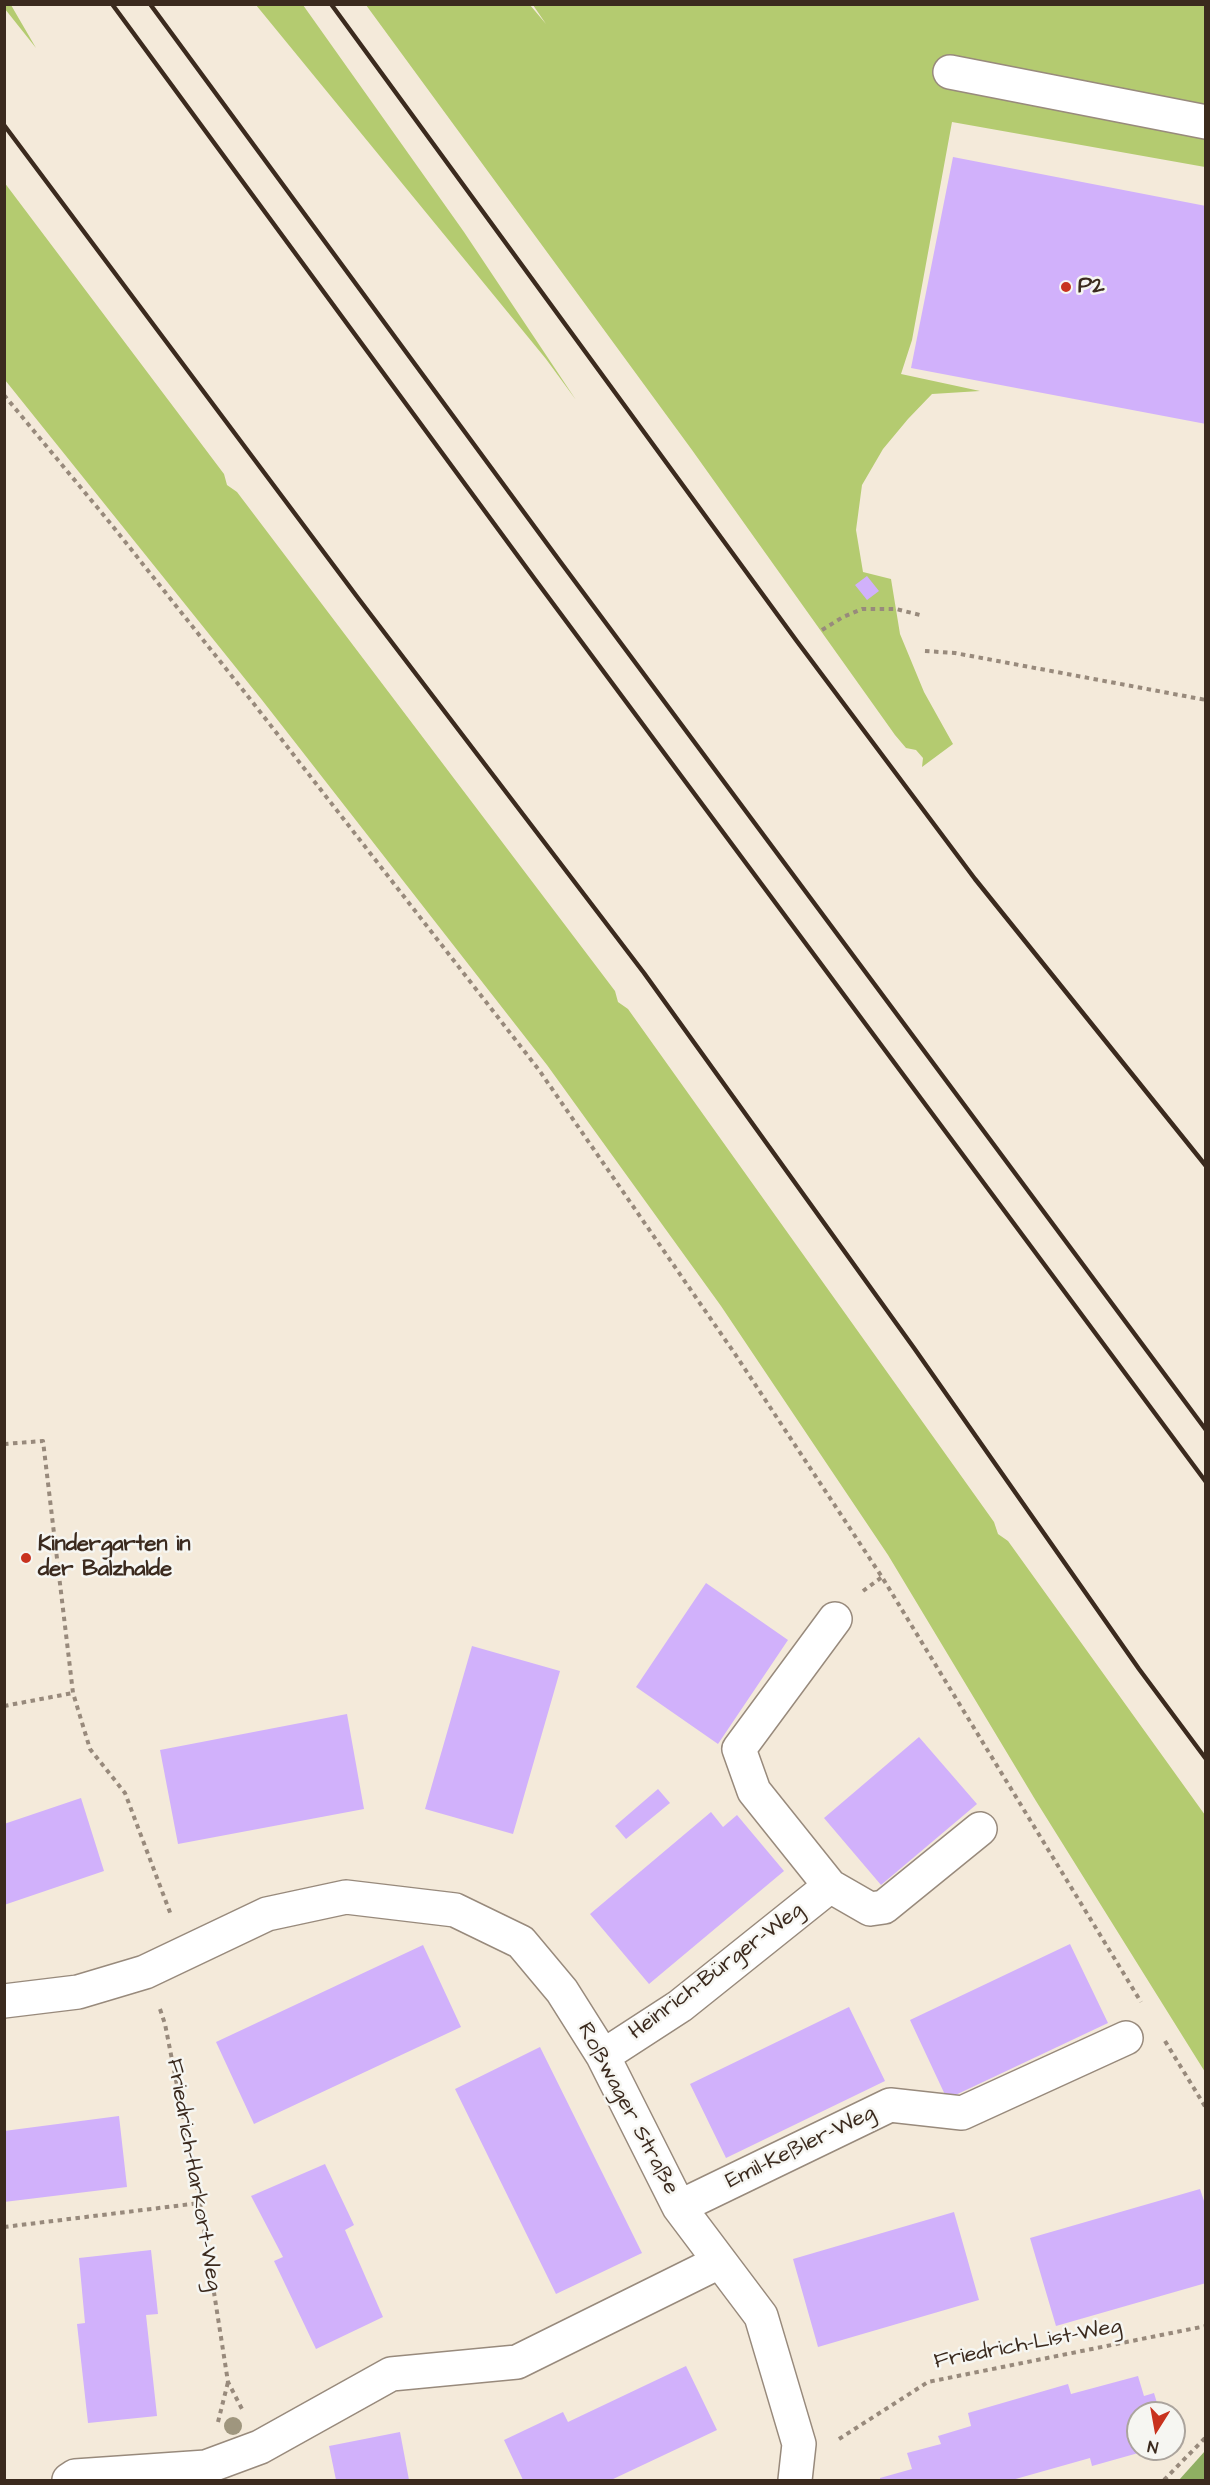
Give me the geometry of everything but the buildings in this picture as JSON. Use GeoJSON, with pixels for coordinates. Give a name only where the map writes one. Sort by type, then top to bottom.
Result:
{"type":"FeatureCollection","features":[{"type":"Feature","properties":{"kind":"street"},"geometry":{"type":"LineString","coordinates":[[950,72],[1206,122]]}},
{"type":"Feature","properties":{"kind":"street"},"geometry":{"type":"LineString","coordinates":[[835,1619],[739,1749],[754,1791],[830,1886],[870,1909],[884,1907],[980,1829]]}},
{"type":"Feature","properties":{"kind":"street","name":"Heinrich-Bürger-Weg"},"geometry":{"type":"LineString","coordinates":[[603,2056],[680,2006],[830,1886]]}},
{"type":"Feature","properties":{"kind":"street","name":"Roßwager Straße"},"geometry":{"type":"LineString","coordinates":[[4,2001],[78,1992],[145,1972],[267,1914],[346,1897],[455,1910],[521,1942],[562,1992],[603,2056],[679,2207],[718,2262],[761,2316],[799,2444],[795,2481]]}},
{"type":"Feature","properties":{"kind":"street","name":"Emil-Keßler-Weg"},"geometry":{"type":"LineString","coordinates":[[679,2207],[890,2105],[962,2113],[1126,2038]]}},
{"type":"Feature","properties":{"kind":"street"},"geometry":{"type":"LineString","coordinates":[[69,2481],[75,2476],[207,2474],[391,2374],[518,2362],[718,2262]]}},
{"type":"Feature","properties":{"kind":"path"},"geometry":{"type":"LineString","coordinates":[[4,396],[240,686],[539,1070],[735,1354],[882,1576],[1143,2005]]}},
{"type":"Feature","properties":{"kind":"path"},"geometry":{"type":"LineString","coordinates":[[822,630],[862,609],[896,609],[920,615]]}},
{"type":"Feature","properties":{"kind":"path"},"geometry":{"type":"LineString","coordinates":[[926,651],[955,653],[1206,700]]}},
{"type":"Feature","properties":{"kind":"path"},"geometry":{"type":"LineString","coordinates":[[4,1444],[43,1441],[73,1693],[90,1749],[125,1793],[168,1909],[190,1950]]}},
{"type":"Feature","properties":{"kind":"path"},"geometry":{"type":"LineString","coordinates":[[866,1587],[882,1576]]}},
{"type":"Feature","properties":{"kind":"path"},"geometry":{"type":"LineString","coordinates":[[4,1706],[73,1693]]}},
{"type":"Feature","properties":{"kind":"path"},"geometry":{"type":"LineString","coordinates":[[1016,1810],[1022,1806]]}},
{"type":"Feature","properties":{"kind":"path","name":"Friedrich-Harkort-Weg"},"geometry":{"type":"LineString","coordinates":[[145,1972],[165,2024],[200,2203],[228,2382]]}},
{"type":"Feature","properties":{"kind":"path"},"geometry":{"type":"LineString","coordinates":[[1161,2034],[1206,2108]]}},
{"type":"Feature","properties":{"kind":"path"},"geometry":{"type":"LineString","coordinates":[[4,2227],[200,2203]]}},
{"type":"Feature","properties":{"kind":"path","name":"Friedrich-List-Weg"},"geometry":{"type":"LineString","coordinates":[[799,2444],[839,2439],[928,2382],[1206,2326]]}},
{"type":"Feature","properties":{"kind":"path"},"geometry":{"type":"LineString","coordinates":[[1164,2481],[1206,2437]]}},
{"type":"Feature","properties":{"kind":"green space"},"geometry":{"type":"Polygon","coordinates":[[[5,4],[11,5],[36,48],[5,9],[5,4]]]}},
{"type":"Feature","properties":{"kind":"green space"},"geometry":{"type":"Polygon","coordinates":[[[256,5],[303,5],[464,232],[576,400],[546,359],[256,5]]]}},
{"type":"Feature","properties":{"kind":"green space"},"geometry":{"type":"Polygon","coordinates":[[[366,5],[530,5],[546,24],[533,5],[1205,5],[1205,167],[952,122],[912,340],[901,374],[980,391],[932,394],[908,419],[883,449],[862,485],[856,530],[863,572],[891,579],[900,634],[924,692],[953,744],[922,767],[923,758],[916,750],[906,748],[895,735],[692,450],[366,5]]]}},
{"type":"Feature","properties":{"kind":"green space"},"geometry":{"type":"Polygon","coordinates":[[[4,182],[224,474],[227,485],[237,492],[615,991],[618,1002],[628,1009],[994,1522],[998,1534],[1008,1541],[1205,1815],[1205,2072],[1036,1801],[888,1555],[721,1306],[547,1065],[262,700],[5,380],[4,182]]]}},
{"type":"Feature","properties":{"kind":"green space"},"geometry":{"type":"Polygon","coordinates":[[[1205,2451],[1205,2480],[1179,2480],[1205,2451]]]}},
{"type":"Feature","properties":{"kind":"railway"},"geometry":{"type":"LineString","coordinates":[[112,4],[534,578],[1206,1482]]}},
{"type":"Feature","properties":{"kind":"railway"},"geometry":{"type":"LineString","coordinates":[[150,4],[559,560],[1206,1430]]}},
{"type":"Feature","properties":{"kind":"railway"},"geometry":{"type":"LineString","coordinates":[[331,4],[796,640],[975,879],[1206,1166]]}},
{"type":"Feature","properties":{"kind":"railway"},"geometry":{"type":"LineString","coordinates":[[4,125],[358,598],[644,973],[914,1348],[1139,1669],[1206,1759]]}},
{"type":"Feature","properties":{"kind":"place","name":"P2"},"geometry":{"type":"Point","coordinates":[1066,287]}},
{"type":"Feature","properties":{"kind":"place","name":"Kindergarten in der Balzhalde"},"geometry":{"type":"Point","coordinates":[26,1558]}}]}
